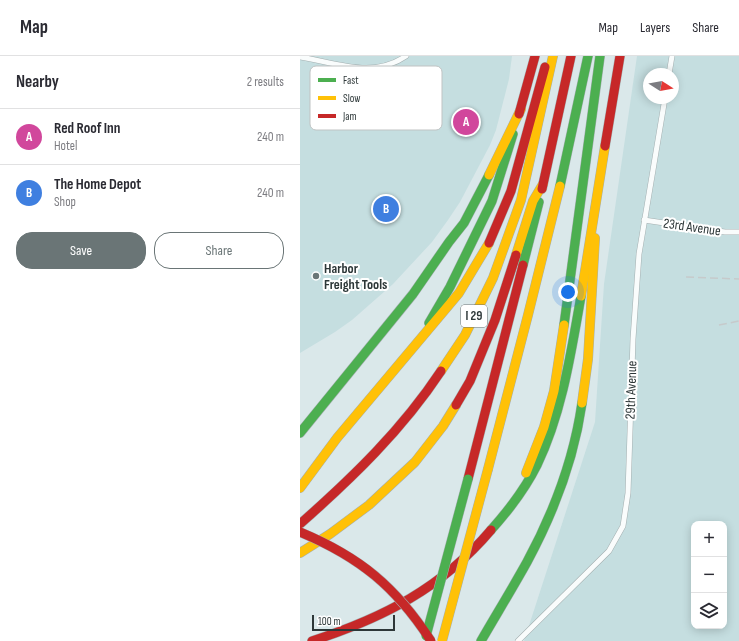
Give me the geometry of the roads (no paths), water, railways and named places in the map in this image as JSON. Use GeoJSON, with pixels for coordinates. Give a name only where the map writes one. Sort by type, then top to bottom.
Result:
{"type":"FeatureCollection","features":[{"type":"Feature","properties":{"kind":"highway"},"geometry":{"type":"LineString","coordinates":[[414,348],[450,287],[492,201],[521,109],[535,56]]}},
{"type":"Feature","properties":{"kind":"highway"},"geometry":{"type":"LineString","coordinates":[[300,488],[337,438],[414,348],[458,293],[488,244],[513,184],[548,56]]}},
{"type":"Feature","properties":{"kind":"highway","name":"I 29"},"geometry":{"type":"LineString","coordinates":[[300,524],[344,485],[386,442],[427,392],[465,335],[493,278],[521,200],[553,56]]}},
{"type":"Feature","properties":{"kind":"highway"},"geometry":{"type":"LineString","coordinates":[[425,641],[543,184],[571,56]]}},
{"type":"Feature","properties":{"kind":"highway"},"geometry":{"type":"LineString","coordinates":[[442,641],[553,218],[573,132],[588,56]]}},
{"type":"Feature","properties":{"kind":"highway"},"geometry":{"type":"LineString","coordinates":[[517,497],[543,431],[551,406],[557,378],[600,56]]}},
{"type":"Feature","properties":{"kind":"highway"},"geometry":{"type":"LineString","coordinates":[[312,641],[395,608],[430,586],[467,556],[488,534],[517,497],[536,465],[547,440],[563,387],[570,355],[620,56]]}},
{"type":"Feature","properties":{"kind":"highway"},"geometry":{"type":"LineString","coordinates":[[300,433],[409,299],[463,224],[495,164],[500,150],[521,109]]}},
{"type":"Feature","properties":{"kind":"highway"},"geometry":{"type":"LineString","coordinates":[[482,641],[534,550],[556,501],[572,455],[583,405],[586,377],[593,265],[602,163]]}},
{"type":"Feature","properties":{"kind":"highway"},"geometry":{"type":"LineString","coordinates":[[300,553],[330,534],[369,505],[415,462],[443,426],[470,381],[495,320],[533,201],[543,184]]}},
{"type":"Feature","properties":{"kind":"highway"},"geometry":{"type":"LineString","coordinates":[[300,532],[334,546],[373,573],[396,592],[432,641]]}},
{"type":"Feature","properties":{"kind":"street"},"geometry":{"type":"LineString","coordinates":[[385,66],[406,56]]}},
{"type":"Feature","properties":{"kind":"street"},"geometry":{"type":"LineString","coordinates":[[670,68],[672,56]]}},
{"type":"Feature","properties":{"kind":"street"},"geometry":{"type":"LineString","coordinates":[[300,57],[348,66]]}},
{"type":"Feature","properties":{"kind":"street","name":"29th Avenue"},"geometry":{"type":"LineString","coordinates":[[518,641],[609,551],[623,526],[628,493],[633,339],[639,254],[664,104]]}},
{"type":"Feature","properties":{"kind":"street","name":"23rd Avenue"},"geometry":{"type":"LineString","coordinates":[[644,220],[725,232],[739,232]]}},
{"type":"Feature","properties":{"kind":"railway"},"geometry":{"type":"LineString","coordinates":[[686,277],[739,279]]}},
{"type":"Feature","properties":{"kind":"railway"},"geometry":{"type":"LineString","coordinates":[[719,325],[739,321]]}},
{"type":"Feature","properties":{"kind":"place","name":"Red Roof Inn"},"geometry":{"type":"Point","coordinates":[466,122]}},
{"type":"Feature","properties":{"kind":"place","name":"The Home Depot"},"geometry":{"type":"Point","coordinates":[386,209]}},
{"type":"Feature","properties":{"kind":"place","name":"Harbor Freight Tools"},"geometry":{"type":"Point","coordinates":[316,276]}}]}
